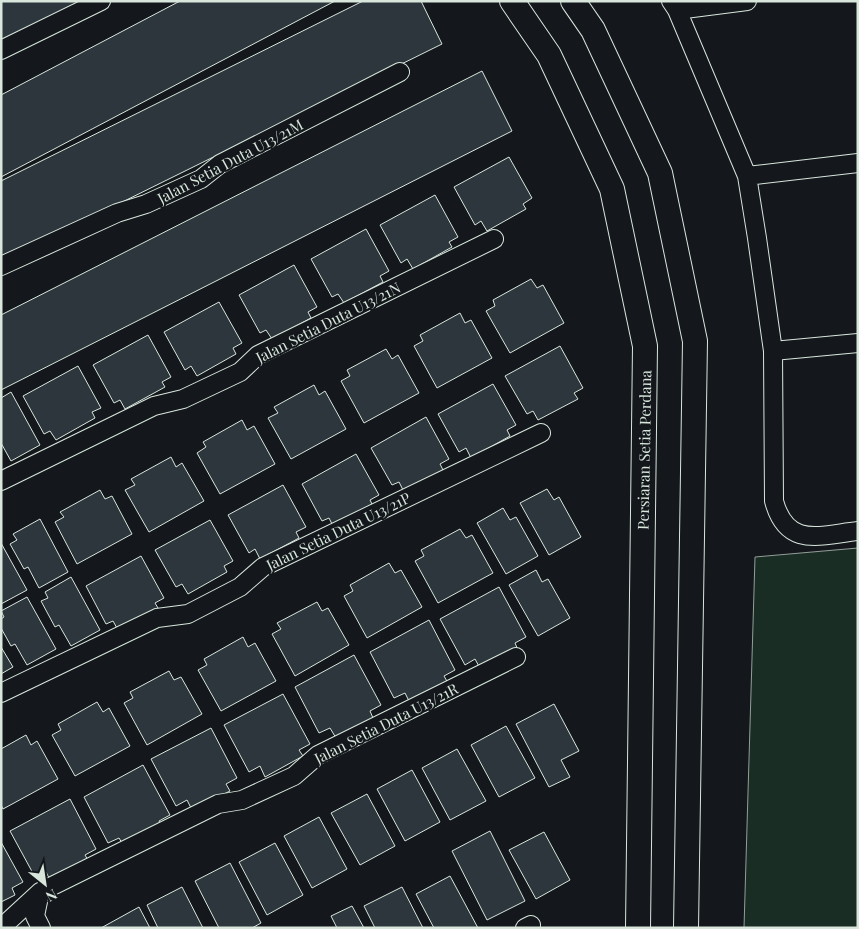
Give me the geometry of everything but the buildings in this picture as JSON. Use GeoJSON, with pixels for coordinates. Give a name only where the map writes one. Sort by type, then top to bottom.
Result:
{"type":"FeatureCollection","features":[{"type":"Feature","properties":{"kind":"main road","name":"Persiaran Setia Perdana"},"geometry":{"type":"LineString","coordinates":[[512,1],[549,55],[612,189],[645,346],[638,928]]}},
{"type":"Feature","properties":{"kind":"main road"},"geometry":{"type":"LineString","coordinates":[[572,1],[593,30],[660,173],[695,341],[686,928]]}},
{"type":"Feature","properties":{"kind":"main road"},"geometry":{"type":"LineString","coordinates":[[670,928],[686,858]]}},
{"type":"Feature","properties":{"kind":"street"},"geometry":{"type":"LineString","coordinates":[[1,50],[101,1]]}},
{"type":"Feature","properties":{"kind":"street"},"geometry":{"type":"LineString","coordinates":[[747,1],[674,6],[747,176],[758,238],[773,351],[774,502],[777,513],[793,533],[804,536],[858,531]]}},
{"type":"Feature","properties":{"kind":"street","name":"Jalan Setia Duta U13/21M"},"geometry":{"type":"LineString","coordinates":[[1,266],[118,213],[146,204],[200,179],[220,164],[400,72]]}},
{"type":"Feature","properties":{"kind":"street"},"geometry":{"type":"LineString","coordinates":[[747,176],[858,163]]}},
{"type":"Feature","properties":{"kind":"street","name":"Jalan Setia Duta U13/21N"},"geometry":{"type":"LineString","coordinates":[[1,481],[154,406],[183,399],[232,376],[240,372],[258,355],[494,239]]}},
{"type":"Feature","properties":{"kind":"street"},"geometry":{"type":"LineString","coordinates":[[773,351],[858,343]]}},
{"type":"Feature","properties":{"kind":"street","name":"Jalan Setia Duta U13/21P"},"geometry":{"type":"LineString","coordinates":[[1,693],[157,618],[188,614],[240,587],[263,567],[541,433]]}},
{"type":"Feature","properties":{"kind":"street","name":"Jalan Setia Duta U13/21R"},"geometry":{"type":"LineString","coordinates":[[1,928],[40,892],[218,804],[242,800],[294,776],[318,755],[516,657]]}},
{"type":"Feature","properties":{"kind":"street"},"geometry":{"type":"LineString","coordinates":[[40,892],[35,916],[41,928]]}},
{"type":"Feature","properties":{"kind":"green space"},"geometry":{"type":"Polygon","coordinates":[[[858,548],[858,928],[744,928],[755,557],[858,548]]]}}]}
